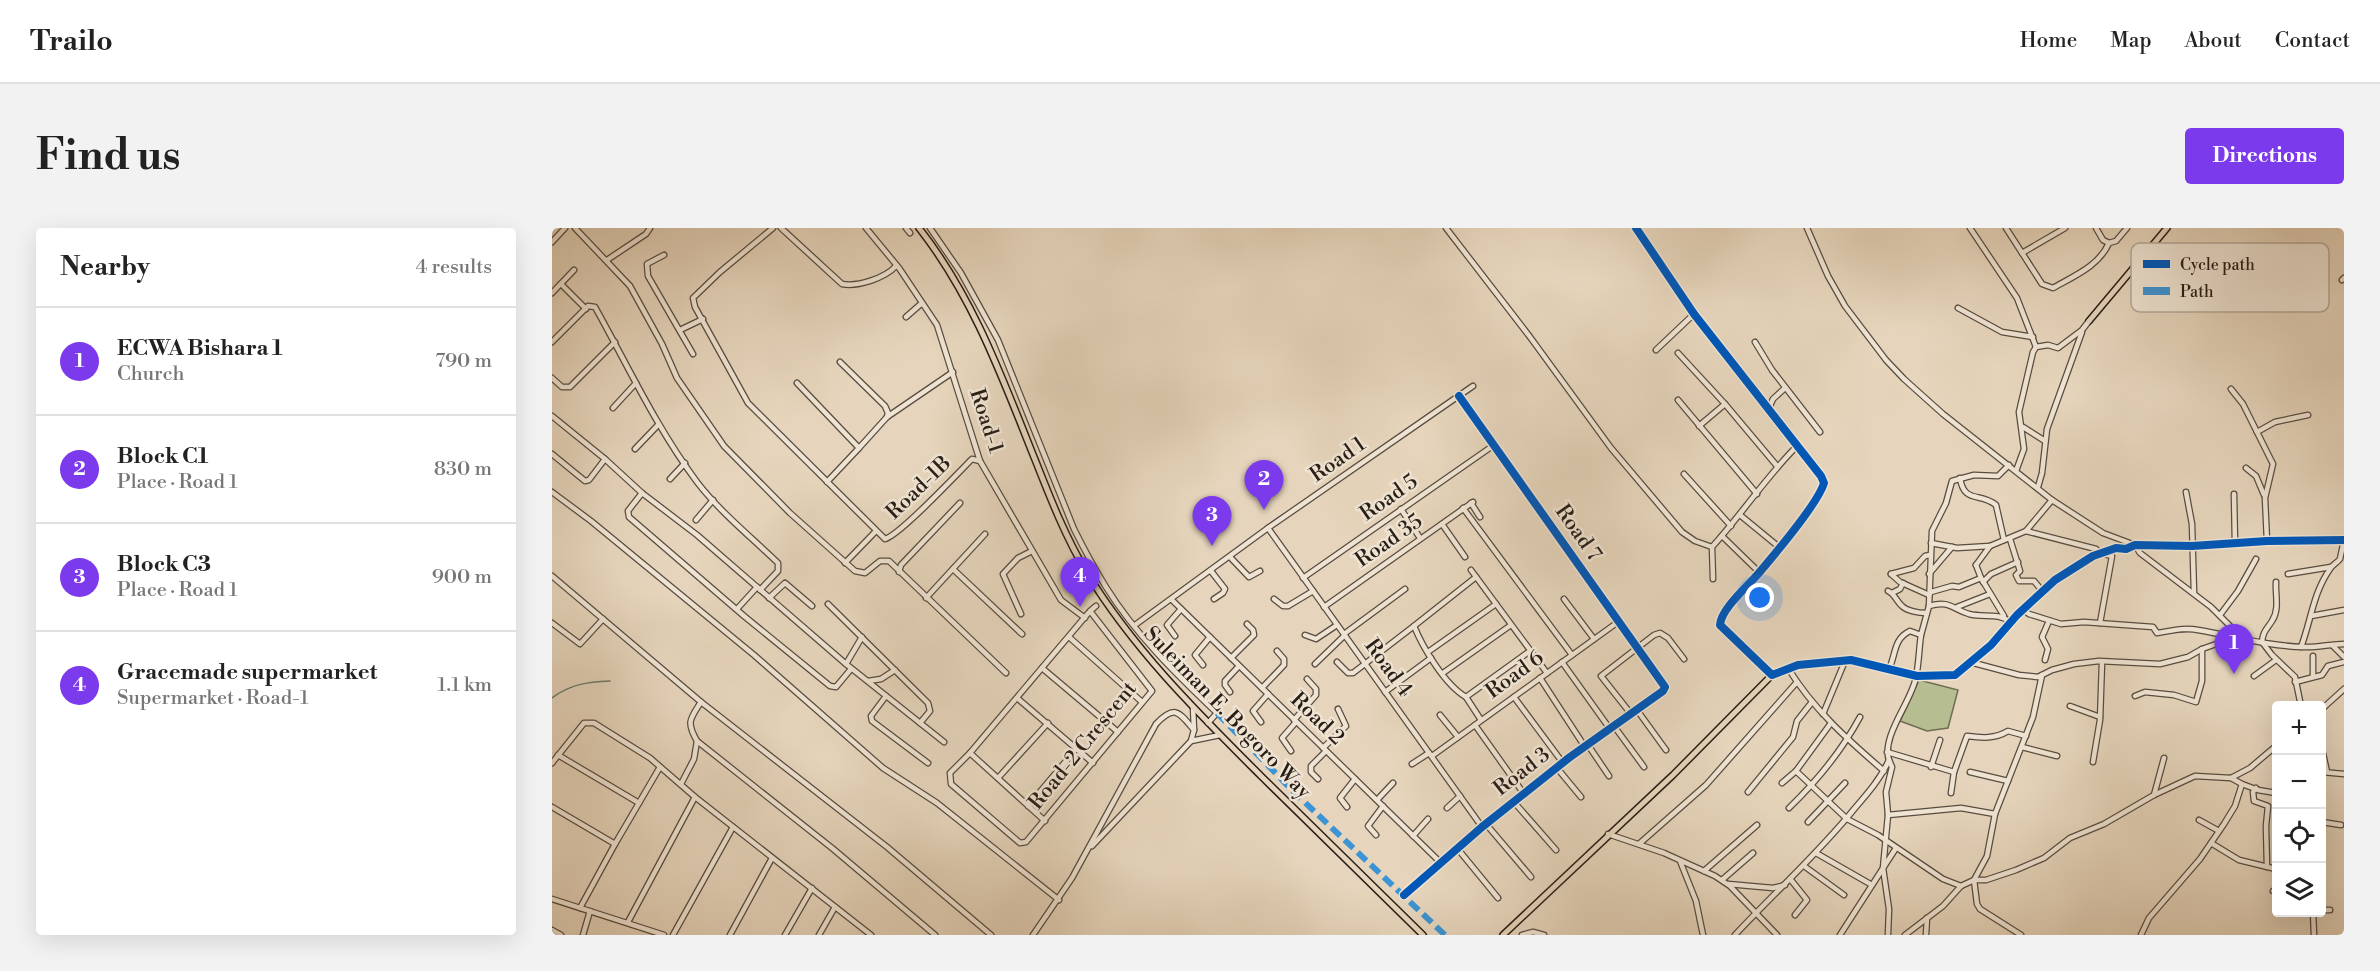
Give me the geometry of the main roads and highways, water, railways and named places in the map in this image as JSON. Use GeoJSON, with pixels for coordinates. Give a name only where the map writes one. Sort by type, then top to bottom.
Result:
{"type":"FeatureCollection","features":[{"type":"Feature","properties":{"kind":"main road","name":"Suleiman E. Bogoro Way"},"geometry":{"type":"LineString","coordinates":[[919,228],[953,276],[989,345],[1058,517],[1075,552],[1117,618],[1157,668],[1208,723],[1423,935]]}},
{"type":"Feature","properties":{"kind":"main road"},"geometry":{"type":"LineString","coordinates":[[2154,243],[2167,228]]}},
{"type":"Feature","properties":{"kind":"main road"},"geometry":{"type":"LineString","coordinates":[[2089,321],[2131,271]]}},
{"type":"Feature","properties":{"kind":"main road"},"geometry":{"type":"LineString","coordinates":[[1503,935],[1673,775],[1772,675]]}},
{"type":"Feature","properties":{"kind":"waterway"},"geometry":{"type":"LineString","coordinates":[[552,698],[580,685],[610,681]]}},
{"type":"Feature","properties":{"kind":"place","name":"Block C1"},"geometry":{"type":"Point","coordinates":[1264,510]}},
{"type":"Feature","properties":{"kind":"place","name":"Block C3"},"geometry":{"type":"Point","coordinates":[1212,546]}},
{"type":"Feature","properties":{"kind":"place","name":"Gracemade supermarket"},"geometry":{"type":"Point","coordinates":[1080,607]}},
{"type":"Feature","properties":{"kind":"place","name":"ECWA Bishara 1"},"geometry":{"type":"Point","coordinates":[2234,674]}}]}
